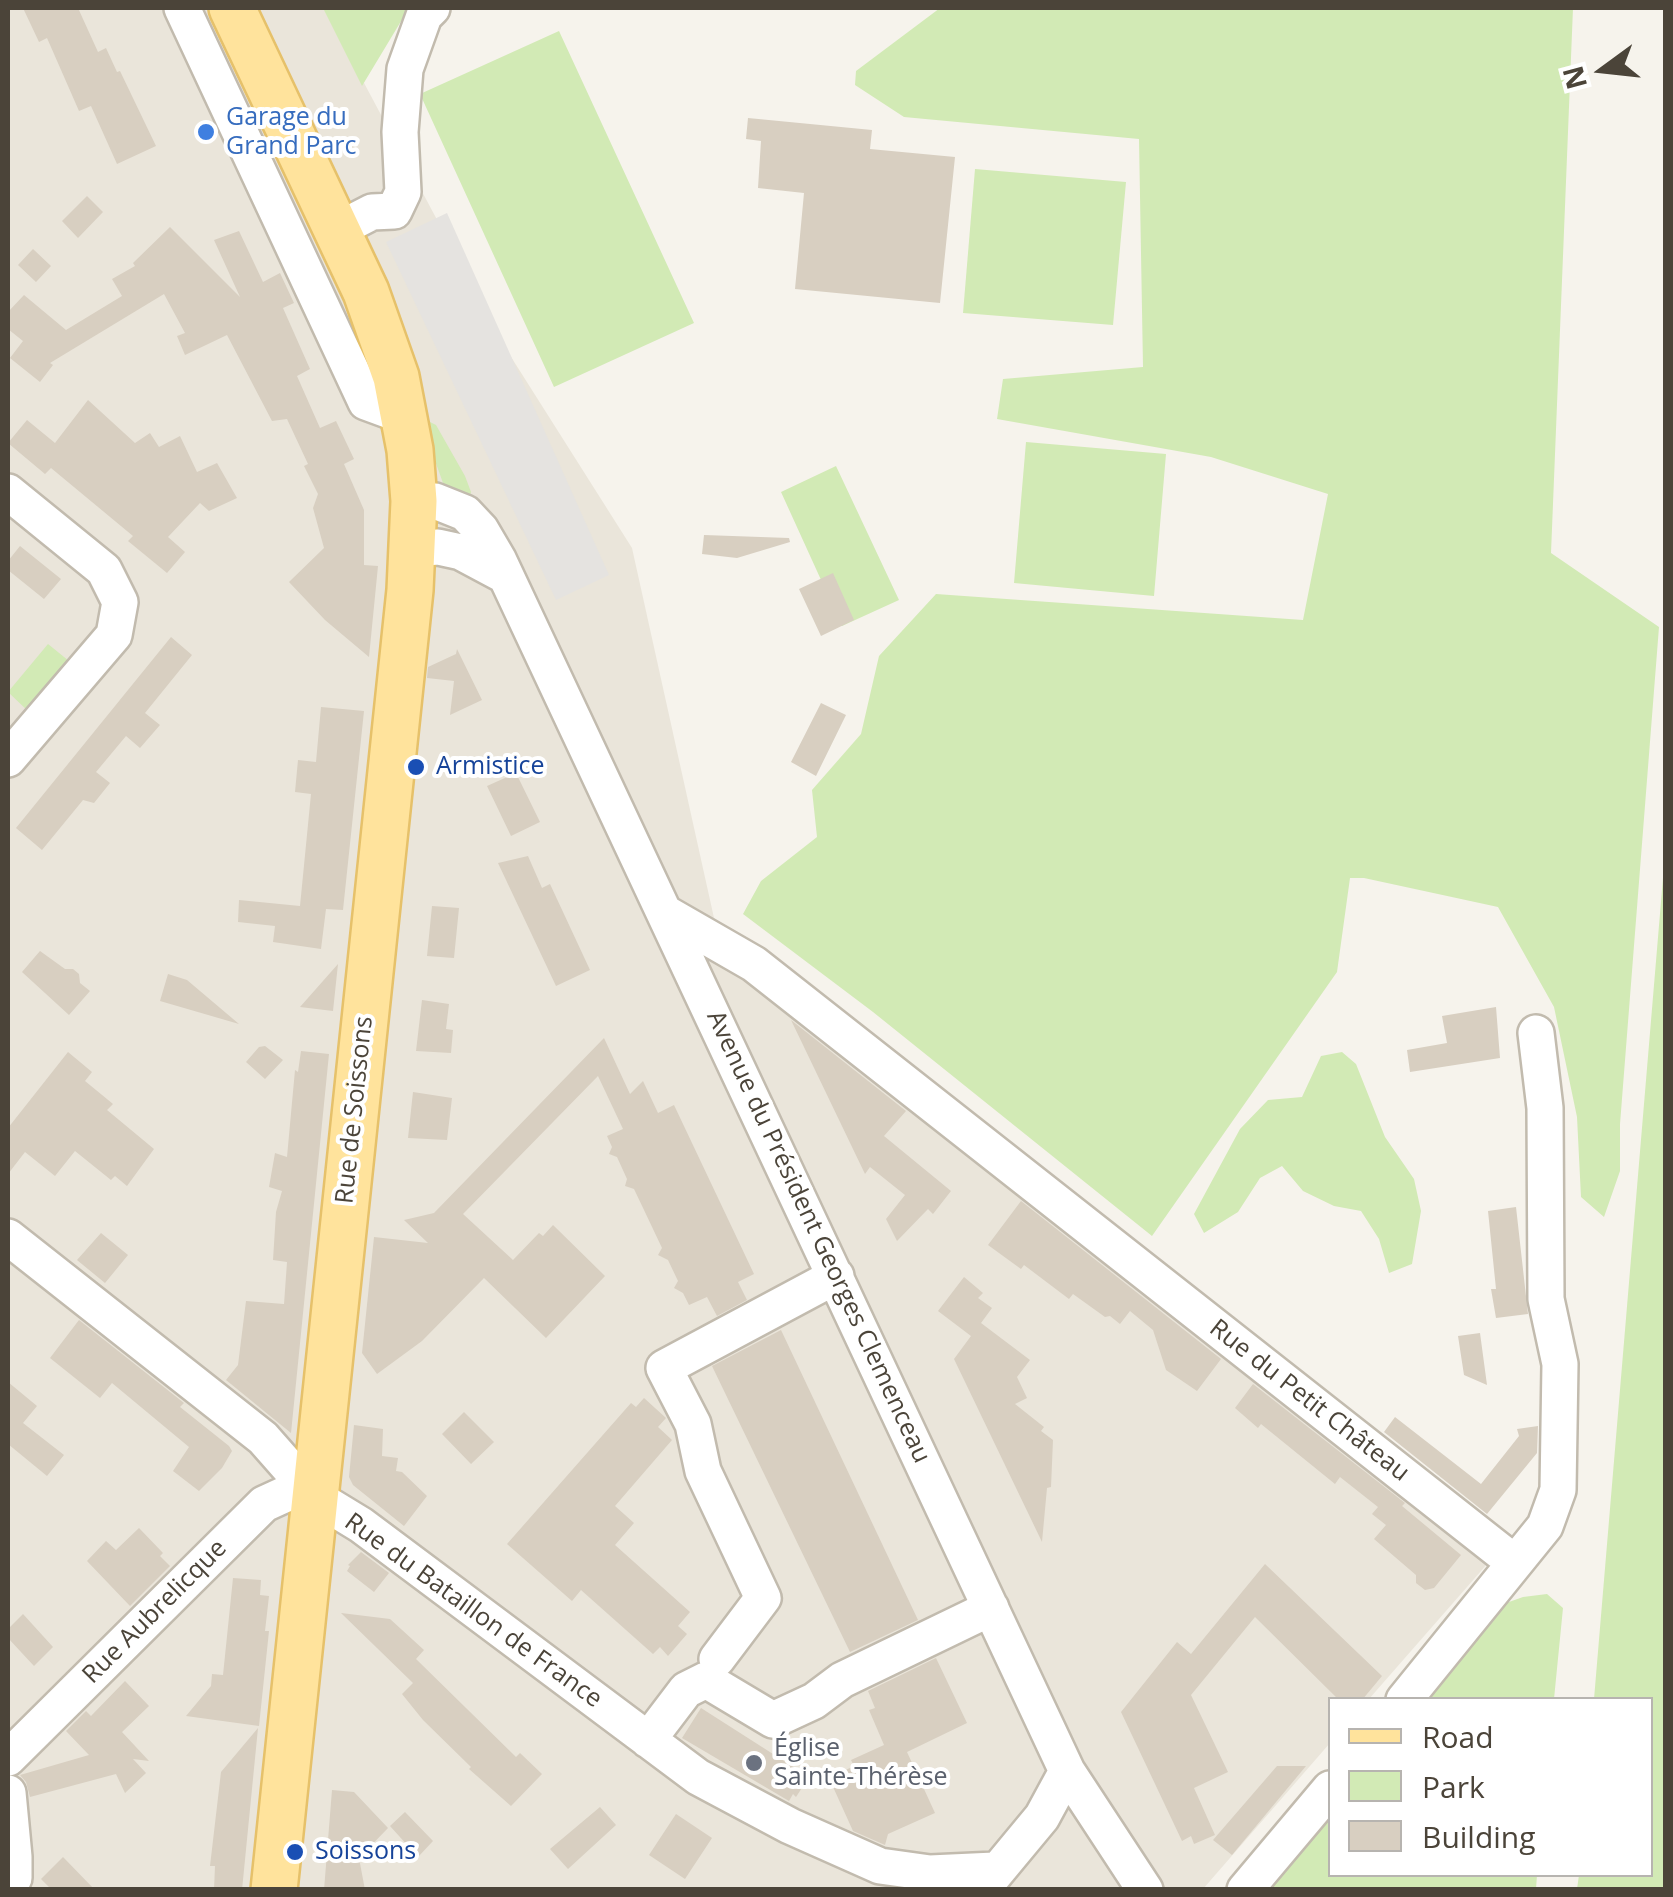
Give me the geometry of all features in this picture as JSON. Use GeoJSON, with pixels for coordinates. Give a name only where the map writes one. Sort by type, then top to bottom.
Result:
{"type":"FeatureCollection","features":[{"type":"Feature","properties":{"kind":"main road","name":"Rue de Soissons"},"geometry":{"type":"LineString","coordinates":[[232,8],[339,229],[380,333],[396,377],[404,416],[414,501],[274,1890]]}},
{"type":"Feature","properties":{"kind":"street"},"geometry":{"type":"LineString","coordinates":[[182,8],[366,402],[404,416]]}},
{"type":"Feature","properties":{"kind":"street"},"geometry":{"type":"LineString","coordinates":[[339,229],[372,212],[394,211],[403,192],[400,132],[405,69],[424,16],[432,8]]}},
{"type":"Feature","properties":{"kind":"street"},"geometry":{"type":"LineString","coordinates":[[8,492],[104,570],[120,602],[114,635],[8,758]]}},
{"type":"Feature","properties":{"kind":"street","name":"Avenue du Président Georges Clemenceau"},"geometry":{"type":"LineString","coordinates":[[414,501],[435,501],[464,512],[481,530],[506,576],[1067,1771],[1144,1890]]}},
{"type":"Feature","properties":{"kind":"street"},"geometry":{"type":"LineString","coordinates":[[412,550],[438,548],[460,552],[506,576]]}},
{"type":"Feature","properties":{"kind":"street","name":"Rue du Petit Château"},"geometry":{"type":"LineString","coordinates":[[667,914],[754,964],[1515,1563]]}},
{"type":"Feature","properties":{"kind":"street"},"geometry":{"type":"LineString","coordinates":[[1406,1697],[1545,1526],[1558,1490],[1560,1364],[1546,1299],[1545,1108],[1536,1033]]}},
{"type":"Feature","properties":{"kind":"street","name":"Rue du Bataillon de France"},"geometry":{"type":"LineString","coordinates":[[8,1237],[263,1438],[315,1497],[361,1526],[698,1777],[790,1826],[880,1866],[988,1880]]}},
{"type":"Feature","properties":{"kind":"street"},"geometry":{"type":"LineString","coordinates":[[717,1659],[763,1598],[703,1471],[693,1424],[664,1368],[836,1276]]}},
{"type":"Feature","properties":{"kind":"street","name":"Rue Aubrelicque"},"geometry":{"type":"LineString","coordinates":[[8,1758],[264,1504],[288,1493],[315,1497]]}},
{"type":"Feature","properties":{"kind":"street"},"geometry":{"type":"LineString","coordinates":[[648,1740],[686,1690],[706,1680],[772,1720],[814,1701],[842,1680],[991,1608]]}},
{"type":"Feature","properties":{"kind":"street"},"geometry":{"type":"LineString","coordinates":[[988,1880],[1042,1818],[1067,1771]]}},
{"type":"Feature","properties":{"kind":"street"},"geometry":{"type":"LineString","coordinates":[[1245,1890],[1328,1791]]}},
{"type":"Feature","properties":{"kind":"street"},"geometry":{"type":"LineString","coordinates":[[8,1793],[14,1882]]}},
{"type":"Feature","properties":{"kind":"shaded area"},"geometry":{"type":"Polygon","coordinates":[[[8,8],[324,8],[506,349],[632,548],[714,918],[1495,1555],[1371,1697],[1328,1697],[1328,1745],[1203,1889],[8,1890],[8,8]]]}},
{"type":"Feature","properties":{"kind":"shaded area"},"geometry":{"type":"Polygon","coordinates":[[[447,213],[609,575],[556,600],[386,242],[447,213]]]}},
{"type":"Feature","properties":{"kind":"green space"},"geometry":{"type":"Polygon","coordinates":[[[323,8],[409,8],[362,86],[323,8]]]}},
{"type":"Feature","properties":{"kind":"green space"},"geometry":{"type":"Polygon","coordinates":[[[940,8],[1573,8],[1551,553],[1659,627],[1620,1124],[1620,1171],[1604,1217],[1581,1197],[1577,1117],[1554,1007],[1498,907],[1350,878],[1337,972],[1152,1236],[873,1012],[743,914],[761,881],[817,837],[812,790],[861,734],[879,656],[936,594],[1303,620],[1328,494],[1211,457],[997,419],[1003,379],[1143,367],[1139,139],[904,117],[855,85],[856,71],[940,8]]]}},
{"type":"Feature","properties":{"kind":"green space"},"geometry":{"type":"Polygon","coordinates":[[[559,31],[694,323],[554,387],[420,94],[559,31]]]}},
{"type":"Feature","properties":{"kind":"green space"},"geometry":{"type":"Polygon","coordinates":[[[975,169],[1126,182],[1113,325],[963,313],[975,169]]]}},
{"type":"Feature","properties":{"kind":"green space"},"geometry":{"type":"Polygon","coordinates":[[[428,421],[436,425],[465,476],[471,492],[468,503],[443,483],[433,455],[428,421]]]}},
{"type":"Feature","properties":{"kind":"green space"},"geometry":{"type":"Polygon","coordinates":[[[1026,442],[1166,454],[1154,596],[1014,583],[1026,442]]]}},
{"type":"Feature","properties":{"kind":"green space"},"geometry":{"type":"Polygon","coordinates":[[[836,466],[899,600],[842,626],[781,492],[836,466]]]}},
{"type":"Feature","properties":{"kind":"green space"},"geometry":{"type":"Polygon","coordinates":[[[48,644],[69,661],[28,711],[8,692],[48,644]]]}},
{"type":"Feature","properties":{"kind":"green space"},"geometry":{"type":"Polygon","coordinates":[[[1665,854],[1665,1889],[1577,1889],[1579,1877],[1653,1877],[1653,1697],[1594,1697],[1665,854]]]}},
{"type":"Feature","properties":{"kind":"green space"},"geometry":{"type":"Polygon","coordinates":[[[1342,1052],[1356,1064],[1385,1137],[1414,1179],[1421,1211],[1412,1264],[1389,1273],[1379,1239],[1361,1211],[1334,1206],[1303,1191],[1282,1166],[1260,1178],[1238,1212],[1204,1233],[1194,1214],[1240,1129],[1268,1100],[1302,1097],[1321,1056],[1342,1052]]]}},
{"type":"Feature","properties":{"kind":"green space"},"geometry":{"type":"Polygon","coordinates":[[[1547,1594],[1563,1608],[1554,1697],[1418,1697],[1492,1608],[1523,1597],[1547,1594]]]}},
{"type":"Feature","properties":{"kind":"green space"},"geometry":{"type":"Polygon","coordinates":[[[1328,1801],[1328,1877],[1537,1877],[1536,1889],[1254,1890],[1328,1801]]]}},
{"type":"Feature","properties":{"kind":"building"},"geometry":{"type":"Polygon","coordinates":[[[23,8],[78,8],[98,52],[106,48],[117,72],[120,71],[156,146],[117,164],[91,106],[79,111],[47,38],[39,42],[23,8]]]}},
{"type":"Feature","properties":{"kind":"building"},"geometry":{"type":"Polygon","coordinates":[[[748,118],[872,130],[870,149],[955,157],[940,303],[795,289],[804,193],[758,188],[761,141],[746,139],[748,118]]]}},
{"type":"Feature","properties":{"kind":"building"},"geometry":{"type":"Polygon","coordinates":[[[87,196],[103,212],[78,238],[62,221],[87,196]]]}},
{"type":"Feature","properties":{"kind":"building"},"geometry":{"type":"Polygon","coordinates":[[[170,227],[240,297],[214,240],[239,231],[263,282],[280,273],[294,303],[283,308],[310,369],[297,376],[320,428],[336,421],[354,459],[344,464],[364,510],[364,565],[378,566],[369,657],[325,620],[289,582],[324,548],[313,508],[318,494],[287,419],[272,421],[227,335],[185,355],[177,336],[185,333],[164,294],[50,363],[53,365],[40,382],[10,358],[23,341],[8,329],[8,312],[24,295],[66,330],[122,296],[112,279],[135,266],[133,263],[170,227]]]}},
{"type":"Feature","properties":{"kind":"building"},"geometry":{"type":"Polygon","coordinates":[[[33,249],[51,266],[36,282],[18,265],[33,249]]]}},
{"type":"Feature","properties":{"kind":"building"},"geometry":{"type":"Polygon","coordinates":[[[88,400],[135,443],[150,433],[159,447],[180,436],[197,472],[217,463],[237,498],[209,511],[200,503],[168,537],[185,552],[167,573],[128,541],[133,536],[51,468],[45,474],[8,443],[27,420],[55,443],[88,400]]]}},
{"type":"Feature","properties":{"kind":"building"},"geometry":{"type":"Polygon","coordinates":[[[704,535],[789,538],[790,542],[737,558],[702,554],[704,535]]]}},
{"type":"Feature","properties":{"kind":"building"},"geometry":{"type":"Polygon","coordinates":[[[20,546],[61,579],[44,599],[8,570],[8,561],[20,546]]]}},
{"type":"Feature","properties":{"kind":"building"},"geometry":{"type":"Polygon","coordinates":[[[833,573],[854,620],[821,636],[799,589],[833,573]]]}},
{"type":"Feature","properties":{"kind":"building"},"geometry":{"type":"Polygon","coordinates":[[[171,637],[192,655],[145,713],[160,725],[140,748],[126,736],[96,772],[110,783],[94,803],[83,800],[42,850],[16,828],[171,637]]]}},
{"type":"Feature","properties":{"kind":"building"},"geometry":{"type":"Polygon","coordinates":[[[457,649],[482,700],[450,715],[454,681],[427,678],[428,667],[456,654],[457,649]]]}},
{"type":"Feature","properties":{"kind":"building"},"geometry":{"type":"Polygon","coordinates":[[[821,703],[846,715],[816,776],[791,762],[821,703]]]}},
{"type":"Feature","properties":{"kind":"building"},"geometry":{"type":"Polygon","coordinates":[[[321,707],[364,711],[343,910],[326,909],[321,949],[273,942],[275,926],[238,922],[239,900],[300,906],[311,794],[295,792],[298,760],[316,762],[321,707]]]}},
{"type":"Feature","properties":{"kind":"building"},"geometry":{"type":"Polygon","coordinates":[[[516,773],[540,822],[511,836],[487,786],[516,773]]]}},
{"type":"Feature","properties":{"kind":"building"},"geometry":{"type":"Polygon","coordinates":[[[528,856],[542,888],[550,884],[590,970],[556,986],[498,863],[528,856]]]}},
{"type":"Feature","properties":{"kind":"building"},"geometry":{"type":"Polygon","coordinates":[[[432,906],[459,908],[454,958],[427,956],[432,906]]]}},
{"type":"Feature","properties":{"kind":"building"},"geometry":{"type":"Polygon","coordinates":[[[40,951],[65,969],[73,969],[79,974],[80,983],[90,991],[69,1015],[22,972],[40,951]]]}},
{"type":"Feature","properties":{"kind":"building"},"geometry":{"type":"Polygon","coordinates":[[[338,964],[333,1011],[300,1007],[338,964]]]}},
{"type":"Feature","properties":{"kind":"building"},"geometry":{"type":"Polygon","coordinates":[[[168,974],[187,980],[239,1024],[160,1001],[168,974]]]}},
{"type":"Feature","properties":{"kind":"building"},"geometry":{"type":"Polygon","coordinates":[[[422,1000],[449,1004],[446,1029],[453,1030],[451,1053],[416,1051],[422,1000]]]}},
{"type":"Feature","properties":{"kind":"building"},"geometry":{"type":"Polygon","coordinates":[[[1496,1007],[1500,1058],[1410,1072],[1407,1050],[1447,1043],[1442,1016],[1496,1007]]]}},
{"type":"Feature","properties":{"kind":"building"},"geometry":{"type":"Polygon","coordinates":[[[791,1020],[906,1111],[884,1136],[951,1191],[933,1214],[928,1209],[897,1241],[886,1219],[905,1195],[870,1167],[865,1174],[791,1020]]]}},
{"type":"Feature","properties":{"kind":"building"},"geometry":{"type":"Polygon","coordinates":[[[604,1038],[630,1094],[643,1081],[658,1113],[674,1105],[754,1274],[738,1282],[747,1300],[717,1316],[707,1297],[689,1305],[683,1293],[674,1288],[678,1281],[668,1260],[658,1255],[662,1248],[634,1189],[625,1186],[627,1179],[617,1157],[609,1154],[612,1147],[607,1136],[623,1129],[598,1076],[463,1214],[513,1260],[539,1233],[543,1236],[553,1225],[605,1276],[546,1338],[484,1278],[422,1341],[377,1374],[362,1353],[374,1237],[428,1243],[404,1220],[434,1213],[604,1038]]]}},
{"type":"Feature","properties":{"kind":"building"},"geometry":{"type":"Polygon","coordinates":[[[265,1046],[283,1060],[265,1079],[246,1062],[259,1047],[265,1046]]]}},
{"type":"Feature","properties":{"kind":"building"},"geometry":{"type":"Polygon","coordinates":[[[301,1051],[329,1054],[291,1433],[226,1380],[238,1365],[246,1301],[284,1304],[287,1262],[273,1260],[276,1212],[282,1191],[269,1187],[275,1153],[287,1157],[295,1070],[298,1072],[301,1051]]]}},
{"type":"Feature","properties":{"kind":"building"},"geometry":{"type":"Polygon","coordinates":[[[68,1052],[92,1072],[85,1081],[113,1104],[107,1110],[154,1149],[127,1186],[115,1176],[111,1180],[75,1151],[55,1176],[25,1152],[8,1174],[8,1128],[68,1052]]]}},
{"type":"Feature","properties":{"kind":"building"},"geometry":{"type":"Polygon","coordinates":[[[413,1092],[452,1098],[447,1140],[408,1138],[413,1092]]]}},
{"type":"Feature","properties":{"kind":"building"},"geometry":{"type":"Polygon","coordinates":[[[1021,1201],[1221,1359],[1197,1391],[1166,1370],[1153,1330],[1130,1311],[1120,1324],[1073,1294],[1069,1299],[1024,1265],[1021,1269],[988,1245],[1021,1201]]]}},
{"type":"Feature","properties":{"kind":"building"},"geometry":{"type":"Polygon","coordinates":[[[1516,1207],[1528,1314],[1496,1318],[1488,1211],[1516,1207]]]}},
{"type":"Feature","properties":{"kind":"building"},"geometry":{"type":"Polygon","coordinates":[[[101,1233],[128,1255],[105,1283],[77,1260],[101,1233]]]}},
{"type":"Feature","properties":{"kind":"building"},"geometry":{"type":"Polygon","coordinates":[[[964,1277],[983,1293],[978,1298],[992,1308],[981,1323],[1030,1360],[1017,1377],[1027,1398],[1015,1404],[1044,1427],[1041,1431],[1053,1440],[1051,1487],[1047,1488],[1042,1542],[954,1359],[971,1336],[938,1311],[964,1277]]]}},
{"type":"Feature","properties":{"kind":"building"},"geometry":{"type":"Polygon","coordinates":[[[79,1320],[184,1403],[180,1407],[229,1446],[232,1451],[222,1468],[199,1491],[173,1471],[189,1447],[112,1383],[100,1398],[50,1358],[79,1320]]]}},
{"type":"Feature","properties":{"kind":"building"},"geometry":{"type":"Polygon","coordinates":[[[781,1330],[918,1620],[850,1652],[712,1366],[781,1330]]]}},
{"type":"Feature","properties":{"kind":"building"},"geometry":{"type":"Polygon","coordinates":[[[1480,1333],[1487,1385],[1464,1375],[1458,1336],[1480,1333]]]}},
{"type":"Feature","properties":{"kind":"building"},"geometry":{"type":"Polygon","coordinates":[[[8,1382],[37,1406],[23,1423],[64,1455],[47,1476],[8,1444],[8,1382]]]}},
{"type":"Feature","properties":{"kind":"building"},"geometry":{"type":"Polygon","coordinates":[[[1253,1384],[1405,1503],[1402,1506],[1461,1555],[1434,1588],[1425,1590],[1416,1583],[1416,1575],[1374,1539],[1386,1525],[1372,1514],[1378,1507],[1340,1477],[1335,1484],[1235,1408],[1253,1384]]]}},
{"type":"Feature","properties":{"kind":"building"},"geometry":{"type":"Polygon","coordinates":[[[644,1398],[666,1418],[658,1427],[672,1440],[615,1506],[634,1523],[615,1545],[690,1612],[678,1626],[687,1634],[668,1656],[660,1647],[653,1654],[581,1590],[572,1601],[507,1544],[631,1403],[636,1407],[644,1398]]]}},
{"type":"Feature","properties":{"kind":"building"},"geometry":{"type":"Polygon","coordinates":[[[464,1412],[494,1442],[471,1464],[442,1434],[464,1412]]]}},
{"type":"Feature","properties":{"kind":"building"},"geometry":{"type":"Polygon","coordinates":[[[1395,1417],[1481,1484],[1519,1436],[1517,1429],[1538,1426],[1537,1453],[1487,1514],[1384,1432],[1395,1417]]]}},
{"type":"Feature","properties":{"kind":"building"},"geometry":{"type":"Polygon","coordinates":[[[354,1425],[383,1429],[382,1456],[398,1458],[396,1471],[427,1496],[404,1526],[353,1485],[349,1477],[354,1425]]]}},
{"type":"Feature","properties":{"kind":"building"},"geometry":{"type":"Polygon","coordinates":[[[139,1528],[170,1566],[130,1606],[87,1561],[106,1541],[116,1550],[139,1528]]]}},
{"type":"Feature","properties":{"kind":"building"},"geometry":{"type":"Polygon","coordinates":[[[361,1552],[389,1573],[374,1592],[347,1571],[361,1552]]]}},
{"type":"Feature","properties":{"kind":"building"},"geometry":{"type":"Polygon","coordinates":[[[1265,1564],[1382,1676],[1364,1697],[1336,1697],[1255,1617],[1191,1695],[1228,1772],[1194,1788],[1215,1835],[1194,1844],[1191,1836],[1182,1841],[1121,1712],[1177,1642],[1191,1654],[1265,1564]]]}},
{"type":"Feature","properties":{"kind":"building"},"geometry":{"type":"Polygon","coordinates":[[[233,1578],[261,1580],[260,1595],[269,1596],[259,1726],[186,1716],[211,1686],[212,1674],[223,1675],[233,1578]]]}},
{"type":"Feature","properties":{"kind":"building"},"geometry":{"type":"Polygon","coordinates":[[[341,1613],[390,1619],[424,1650],[416,1659],[516,1757],[520,1753],[542,1774],[511,1806],[423,1720],[402,1694],[413,1683],[341,1613]]]}},
{"type":"Feature","properties":{"kind":"building"},"geometry":{"type":"Polygon","coordinates":[[[23,1614],[53,1647],[34,1666],[8,1638],[8,1629],[23,1614]]]}},
{"type":"Feature","properties":{"kind":"building"},"geometry":{"type":"Polygon","coordinates":[[[936,1658],[967,1723],[907,1752],[935,1813],[888,1834],[885,1845],[853,1831],[829,1778],[854,1766],[851,1760],[884,1745],[869,1710],[875,1708],[868,1691],[936,1658]]]}},
{"type":"Feature","properties":{"kind":"building"},"geometry":{"type":"Polygon","coordinates":[[[125,1681],[149,1706],[122,1732],[149,1761],[133,1759],[146,1773],[125,1793],[116,1774],[30,1797],[20,1775],[89,1755],[66,1731],[86,1711],[91,1716],[125,1681]]]}},
{"type":"Feature","properties":{"kind":"building","name":"Église Sainte-Thérèse"},"geometry":{"type":"Polygon","coordinates":[[[701,1708],[809,1777],[796,1797],[793,1794],[789,1801],[682,1738],[701,1708]]]}},
{"type":"Feature","properties":{"kind":"building"},"geometry":{"type":"Polygon","coordinates":[[[258,1728],[242,1890],[214,1890],[215,1866],[210,1866],[221,1772],[258,1728]]]}},
{"type":"Feature","properties":{"kind":"building"},"geometry":{"type":"Polygon","coordinates":[[[1277,1766],[1306,1766],[1232,1855],[1213,1840],[1277,1766]]]}},
{"type":"Feature","properties":{"kind":"building"},"geometry":{"type":"Polygon","coordinates":[[[332,1790],[354,1792],[388,1828],[359,1858],[365,1890],[324,1890],[332,1790]]]}},
{"type":"Feature","properties":{"kind":"building"},"geometry":{"type":"Polygon","coordinates":[[[600,1807],[616,1825],[568,1869],[550,1849],[600,1807]]]}},
{"type":"Feature","properties":{"kind":"building"},"geometry":{"type":"Polygon","coordinates":[[[405,1812],[433,1841],[418,1857],[390,1826],[405,1812]]]}},
{"type":"Feature","properties":{"kind":"building"},"geometry":{"type":"Polygon","coordinates":[[[676,1814],[712,1838],[685,1879],[649,1855],[676,1814]]]}},
{"type":"Feature","properties":{"kind":"building"},"geometry":{"type":"Polygon","coordinates":[[[63,1857],[95,1890],[52,1890],[41,1879],[63,1857]]]}},
{"type":"Feature","properties":{"kind":"place","name":"Garage du Grand Parc"},"geometry":{"type":"Point","coordinates":[206,132]}},
{"type":"Feature","properties":{"kind":"place","name":"Armistice"},"geometry":{"type":"Point","coordinates":[416,767]}},
{"type":"Feature","properties":{"kind":"place","name":"Église Sainte-Thérèse"},"geometry":{"type":"Point","coordinates":[754,1763]}},
{"type":"Feature","properties":{"kind":"place","name":"Soissons"},"geometry":{"type":"Point","coordinates":[295,1852]}}]}
